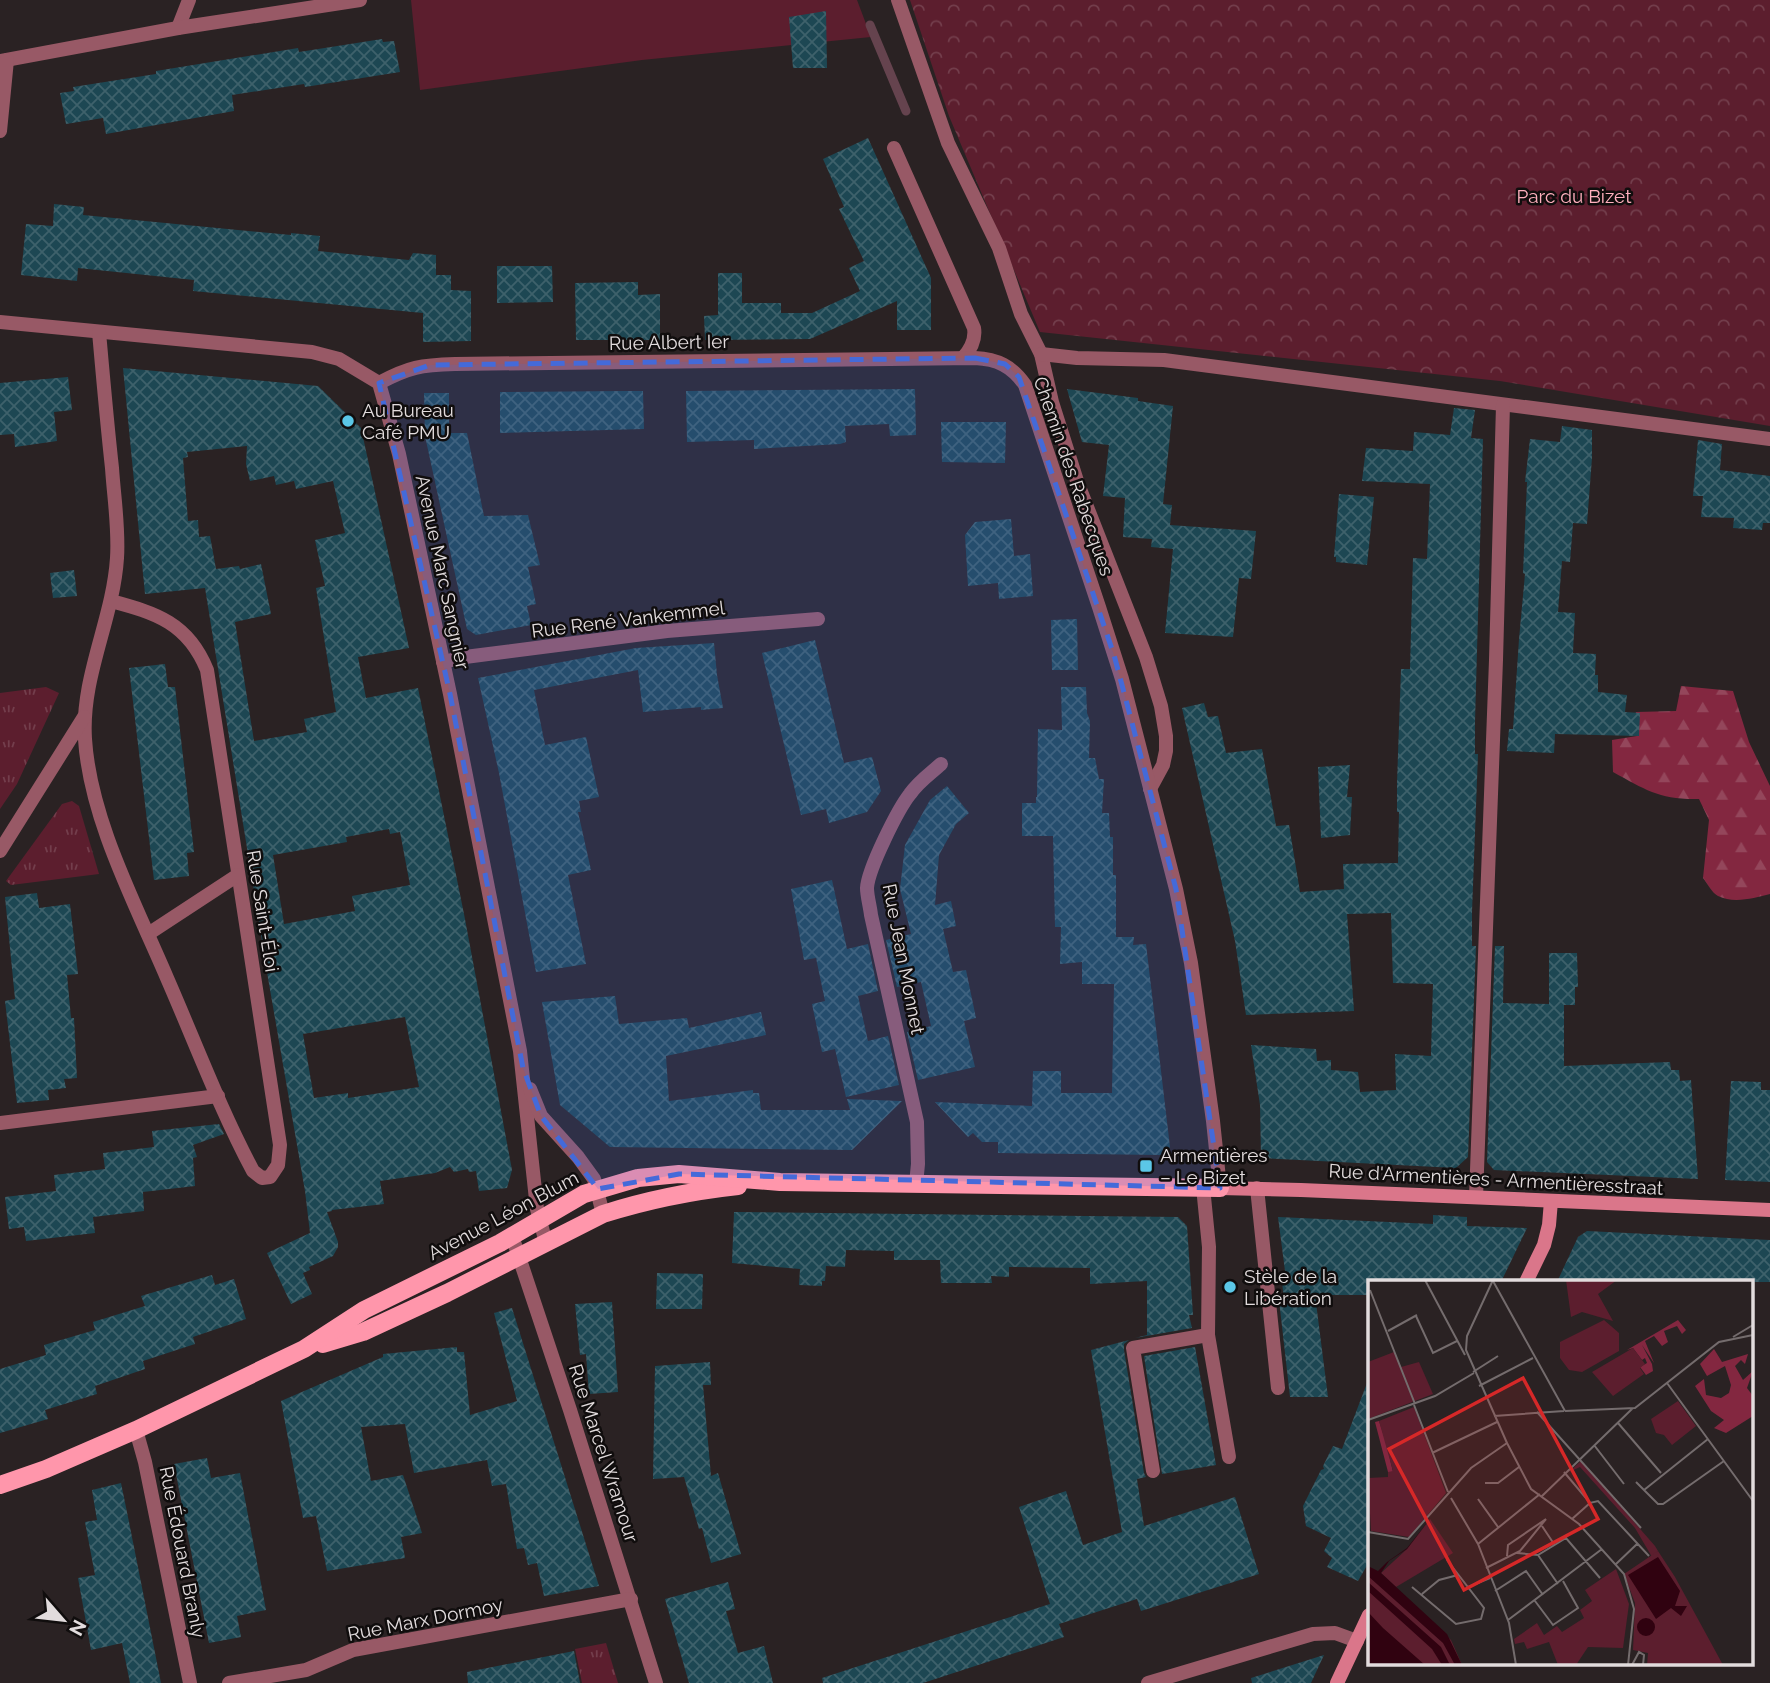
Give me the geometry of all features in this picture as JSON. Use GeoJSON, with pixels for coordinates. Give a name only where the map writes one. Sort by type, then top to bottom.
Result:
{"type":"FeatureCollection","features":[{"type":"Feature","properties":{"kind":"main road","name":"Avenue Léon Blum"},"geometry":{"type":"LineString","coordinates":[[0,1485],[46,1469],[136,1430],[304,1349],[364,1310],[512,1236],[576,1198],[638,1178],[666,1175],[780,1182],[1211,1188]]}},
{"type":"Feature","properties":{"kind":"main road","name":"Avenue Léon Blum"},"geometry":{"type":"LineString","coordinates":[[304,1349],[363,1332],[603,1214],[686,1192],[780,1182]]}},
{"type":"Feature","properties":{"kind":"street"},"geometry":{"type":"LineString","coordinates":[[178,28],[189,0]]}},
{"type":"Feature","properties":{"kind":"street"},"geometry":{"type":"LineString","coordinates":[[0,131],[4,61],[178,28],[360,0]]}},
{"type":"Feature","properties":{"kind":"street"},"geometry":{"type":"LineString","coordinates":[[898,0],[948,143],[999,248],[1021,314],[1041,354],[1052,402],[1078,484],[1146,657],[1161,706],[1166,736],[1163,765],[1150,789]]}},
{"type":"Feature","properties":{"kind":"street"},"geometry":{"type":"LineString","coordinates":[[894,148],[974,328],[974,343],[963,358]]}},
{"type":"Feature","properties":{"kind":"street"},"geometry":{"type":"LineString","coordinates":[[0,322],[312,352],[339,359],[379,383]]}},
{"type":"Feature","properties":{"kind":"street","name":"Rue Saint-Éloi"},"geometry":{"type":"LineString","coordinates":[[99,332],[118,537],[111,601],[89,678],[84,716],[87,759],[99,808],[117,862],[218,1096],[253,1171],[262,1178],[272,1176],[278,1165],[280,1145],[207,670],[193,643],[168,621],[155,614],[111,601]]}},
{"type":"Feature","properties":{"kind":"street"},"geometry":{"type":"LineString","coordinates":[[1041,354],[1077,358],[1164,360],[1770,439]]}},
{"type":"Feature","properties":{"kind":"street","name":"Rue Albert Ier"},"geometry":{"type":"LineString","coordinates":[[379,383],[402,371],[430,365],[963,358]]}},
{"type":"Feature","properties":{"kind":"street","name":"Chemin des Rabecques"},"geometry":{"type":"LineString","coordinates":[[963,358],[1005,364],[1025,385],[1135,726],[1176,889],[1188,945],[1213,1121],[1208,1335],[1229,1457]]}},
{"type":"Feature","properties":{"kind":"street","name":"Avenue Marc Sangnier"},"geometry":{"type":"LineString","coordinates":[[379,383],[399,454],[443,662],[523,1068],[539,1220],[546,1243]]}},
{"type":"Feature","properties":{"kind":"street"},"geometry":{"type":"LineString","coordinates":[[1476,1197],[1503,405]]}},
{"type":"Feature","properties":{"kind":"street","name":"Rue René Vankemmel"},"geometry":{"type":"LineString","coordinates":[[443,662],[667,631],[818,619]]}},
{"type":"Feature","properties":{"kind":"street"},"geometry":{"type":"LineString","coordinates":[[0,851],[84,716]]}},
{"type":"Feature","properties":{"kind":"street","name":"Rue Jean Monnet"},"geometry":{"type":"LineString","coordinates":[[916,1184],[917,1122],[867,889],[872,867],[902,806],[915,787],[942,764]]}},
{"type":"Feature","properties":{"kind":"street"},"geometry":{"type":"LineString","coordinates":[[148,934],[238,875]]}},
{"type":"Feature","properties":{"kind":"street","name":"Avenue Marc Sangnier"},"geometry":{"type":"LineString","coordinates":[[523,1068],[541,1116],[589,1171],[598,1189],[603,1214]]}},
{"type":"Feature","properties":{"kind":"street"},"geometry":{"type":"LineString","coordinates":[[0,1123],[218,1096]]}},
{"type":"Feature","properties":{"kind":"street","name":"Rue d'Armentières - Armentièresstraat"},"geometry":{"type":"LineString","coordinates":[[1211,1188],[1770,1210]]}},
{"type":"Feature","properties":{"kind":"street"},"geometry":{"type":"LineString","coordinates":[[1257,1188],[1278,1388]]}},
{"type":"Feature","properties":{"kind":"street"},"geometry":{"type":"LineString","coordinates":[[1528,1280],[1544,1245],[1551,1201]]}},
{"type":"Feature","properties":{"kind":"street","name":"Rue Marcel Wramour"},"geometry":{"type":"LineString","coordinates":[[512,1236],[656,1683]]}},
{"type":"Feature","properties":{"kind":"street"},"geometry":{"type":"LineString","coordinates":[[1153,1471],[1133,1348],[1208,1335]]}},
{"type":"Feature","properties":{"kind":"street","name":"Rue Édouard Branly"},"geometry":{"type":"LineString","coordinates":[[136,1430],[145,1462],[190,1683]]}},
{"type":"Feature","properties":{"kind":"street","name":"Rue Marx Dormoy"},"geometry":{"type":"LineString","coordinates":[[229,1683],[306,1670],[353,1650],[631,1599]]}},
{"type":"Feature","properties":{"kind":"street"},"geometry":{"type":"LineString","coordinates":[[1337,1683],[1368,1617]]}},
{"type":"Feature","properties":{"kind":"street"},"geometry":{"type":"LineString","coordinates":[[1148,1683],[1313,1634],[1335,1633],[1357,1641]]}},
{"type":"Feature","properties":{"kind":"highlighted area"},"geometry":{"type":"Polygon","coordinates":[[[975,358],[1005,364],[1019,377],[1114,655],[1176,889],[1220,1188],[679,1174],[598,1189],[541,1116],[523,1068],[450,694],[379,383],[430,365],[975,358]]]}},
{"type":"Feature","properties":{"kind":"green space"},"geometry":{"type":"Polygon","coordinates":[[[411,0],[857,0],[871,37],[642,60],[420,90],[411,0]]]}},
{"type":"Feature","properties":{"kind":"green space","name":"Parc du Bizet"},"geometry":{"type":"Polygon","coordinates":[[[910,0],[1770,0],[1770,426],[1500,381],[1040,332],[949,116],[910,0]]]}},
{"type":"Feature","properties":{"kind":"green space"},"geometry":{"type":"Polygon","coordinates":[[[1681,686],[1733,691],[1749,742],[1770,786],[1770,894],[1737,900],[1716,895],[1703,878],[1709,820],[1699,799],[1663,796],[1613,772],[1612,740],[1637,736],[1636,712],[1676,711],[1681,686]]]}},
{"type":"Feature","properties":{"kind":"green space"},"geometry":{"type":"Polygon","coordinates":[[[46,687],[59,693],[17,784],[0,809],[0,693],[46,687]]]}},
{"type":"Feature","properties":{"kind":"green space"},"geometry":{"type":"Polygon","coordinates":[[[72,801],[79,806],[99,874],[11,885],[6,881],[62,804],[72,801]]]}},
{"type":"Feature","properties":{"kind":"green space"},"geometry":{"type":"Polygon","coordinates":[[[606,1643],[618,1683],[582,1683],[575,1649],[606,1643]]]}},
{"type":"Feature","properties":{"kind":"building"},"geometry":{"type":"Polygon","coordinates":[[[826,11],[827,68],[793,68],[789,17],[826,11]]]}},
{"type":"Feature","properties":{"kind":"building"},"geometry":{"type":"Polygon","coordinates":[[[382,39],[383,42],[394,41],[400,72],[232,95],[234,111],[106,134],[103,118],[66,124],[60,93],[74,91],[73,87],[298,48],[299,52],[382,39]]]}},
{"type":"Feature","properties":{"kind":"building"},"geometry":{"type":"Polygon","coordinates":[[[868,138],[931,278],[931,330],[897,330],[897,301],[810,339],[705,340],[704,316],[718,315],[718,273],[742,273],[742,303],[781,303],[781,313],[812,313],[860,291],[849,268],[864,261],[839,209],[844,207],[823,159],[868,138]]]}},
{"type":"Feature","properties":{"kind":"building"},"geometry":{"type":"Polygon","coordinates":[[[54,204],[84,207],[83,215],[320,236],[318,251],[409,260],[413,253],[436,255],[436,275],[451,275],[451,290],[471,291],[471,341],[423,342],[423,313],[193,291],[194,280],[78,268],[77,281],[21,275],[26,224],[53,226],[54,204]]]}},
{"type":"Feature","properties":{"kind":"building"},"geometry":{"type":"Polygon","coordinates":[[[497,266],[552,266],[553,302],[497,303],[497,266]]]}},
{"type":"Feature","properties":{"kind":"building"},"geometry":{"type":"Polygon","coordinates":[[[638,282],[638,295],[660,294],[660,340],[576,340],[575,283],[638,282]]]}},
{"type":"Feature","properties":{"kind":"building"},"geometry":{"type":"Polygon","coordinates":[[[123,368],[318,386],[361,428],[409,648],[358,657],[366,698],[418,688],[512,1170],[507,1188],[479,1191],[476,1171],[469,1172],[468,1169],[454,1172],[450,1167],[435,1173],[380,1181],[384,1204],[327,1212],[338,1247],[333,1256],[309,1267],[310,1270],[303,1273],[312,1294],[291,1304],[267,1253],[310,1233],[305,1191],[205,588],[145,594],[123,368]],[[247,446],[187,452],[188,457],[183,458],[188,521],[198,520],[199,537],[210,536],[216,569],[239,566],[240,569],[261,564],[271,614],[235,622],[254,741],[307,732],[304,719],[336,712],[316,588],[325,586],[315,540],[345,533],[333,481],[296,489],[294,481],[276,485],[274,476],[250,481],[246,464],[247,446]],[[389,829],[346,837],[347,842],[273,855],[284,924],[355,911],[352,896],[410,885],[400,832],[390,834],[389,829]],[[405,1017],[303,1034],[314,1098],[348,1093],[348,1098],[419,1087],[405,1017]]]}},
{"type":"Feature","properties":{"kind":"building"},"geometry":{"type":"Polygon","coordinates":[[[68,377],[72,410],[54,412],[57,441],[15,447],[14,434],[0,435],[0,383],[68,377]]]}},
{"type":"Feature","properties":{"kind":"building"},"geometry":{"type":"Polygon","coordinates":[[[915,389],[916,435],[890,436],[889,424],[845,426],[846,442],[840,444],[754,449],[754,440],[687,442],[686,391],[915,389]]]}},
{"type":"Feature","properties":{"kind":"building"},"geometry":{"type":"Polygon","coordinates":[[[1067,389],[1138,398],[1138,401],[1173,406],[1163,504],[1172,505],[1170,525],[1256,531],[1251,579],[1239,578],[1233,637],[1165,633],[1173,549],[1151,547],[1152,539],[1123,537],[1125,498],[1103,496],[1109,445],[1082,442],[1067,389]]]}},
{"type":"Feature","properties":{"kind":"building"},"geometry":{"type":"Polygon","coordinates":[[[643,391],[644,429],[500,433],[500,392],[643,391]]]}},
{"type":"Feature","properties":{"kind":"building"},"geometry":{"type":"Polygon","coordinates":[[[424,393],[449,393],[449,433],[467,433],[484,516],[528,515],[540,565],[528,567],[536,604],[527,606],[531,625],[476,635],[467,629],[425,436],[424,393]]]}},
{"type":"Feature","properties":{"kind":"building"},"geometry":{"type":"Polygon","coordinates":[[[1454,408],[1475,410],[1471,438],[1483,439],[1475,722],[1475,754],[1478,754],[1472,912],[1472,946],[1476,946],[1468,1157],[1456,1168],[1261,1158],[1260,1105],[1251,1045],[1316,1049],[1317,1061],[1331,1060],[1331,1070],[1358,1072],[1360,1092],[1396,1090],[1395,1054],[1431,1056],[1433,984],[1393,983],[1391,913],[1347,914],[1354,1011],[1246,1015],[1235,941],[1182,708],[1204,703],[1208,717],[1218,716],[1226,753],[1262,749],[1276,826],[1289,825],[1300,892],[1344,889],[1343,864],[1398,863],[1397,783],[1401,669],[1410,669],[1413,558],[1427,559],[1430,484],[1362,481],[1366,448],[1413,451],[1414,432],[1450,435],[1454,408]]]}},
{"type":"Feature","properties":{"kind":"building"},"geometry":{"type":"Polygon","coordinates":[[[941,422],[1006,422],[1005,463],[942,462],[941,422]]]}},
{"type":"Feature","properties":{"kind":"building"},"geometry":{"type":"Polygon","coordinates":[[[1562,426],[1592,430],[1592,458],[1587,524],[1573,523],[1570,562],[1562,561],[1558,612],[1575,613],[1573,653],[1596,654],[1595,675],[1598,675],[1598,692],[1627,695],[1625,712],[1640,713],[1639,736],[1555,734],[1554,753],[1507,751],[1509,729],[1513,729],[1525,574],[1525,482],[1530,439],[1560,442],[1562,426]]]}},
{"type":"Feature","properties":{"kind":"building"},"geometry":{"type":"Polygon","coordinates":[[[1698,440],[1722,444],[1720,470],[1770,476],[1770,523],[1763,523],[1762,530],[1733,528],[1734,518],[1701,517],[1703,496],[1693,496],[1698,440]]]}},
{"type":"Feature","properties":{"kind":"building"},"geometry":{"type":"Polygon","coordinates":[[[1339,494],[1374,497],[1367,565],[1336,562],[1334,557],[1339,494]]]}},
{"type":"Feature","properties":{"kind":"building"},"geometry":{"type":"Polygon","coordinates":[[[1011,519],[1014,556],[1030,554],[1033,596],[999,599],[998,583],[968,586],[965,535],[975,522],[1011,519]]]}},
{"type":"Feature","properties":{"kind":"building"},"geometry":{"type":"Polygon","coordinates":[[[74,570],[77,596],[53,598],[50,573],[74,570]]]}},
{"type":"Feature","properties":{"kind":"building"},"geometry":{"type":"Polygon","coordinates":[[[1077,619],[1078,670],[1052,670],[1051,620],[1077,619]]]}},
{"type":"Feature","properties":{"kind":"building"},"geometry":{"type":"Polygon","coordinates":[[[815,640],[844,763],[872,757],[881,791],[867,812],[829,823],[826,809],[801,815],[762,653],[815,640]]]}},
{"type":"Feature","properties":{"kind":"building"},"geometry":{"type":"Polygon","coordinates":[[[714,643],[723,708],[643,712],[638,670],[534,690],[545,745],[586,737],[599,797],[579,801],[581,812],[578,812],[591,870],[568,875],[586,964],[536,972],[499,773],[478,678],[636,648],[714,643]]]}},
{"type":"Feature","properties":{"kind":"building"},"geometry":{"type":"Polygon","coordinates":[[[165,664],[168,687],[175,687],[194,852],[187,853],[189,876],[154,880],[129,668],[165,664]]]}},
{"type":"Feature","properties":{"kind":"building"},"geometry":{"type":"Polygon","coordinates":[[[1061,687],[1086,687],[1090,721],[1089,758],[1095,758],[1099,779],[1104,779],[1102,813],[1109,813],[1110,837],[1113,837],[1116,937],[1134,937],[1133,945],[1146,944],[1170,1147],[1162,1155],[998,1153],[998,1142],[982,1142],[973,1133],[968,1137],[935,1102],[1032,1106],[1033,1071],[1061,1071],[1061,1093],[1112,1093],[1114,984],[1082,984],[1082,962],[1060,964],[1061,927],[1055,927],[1053,836],[1022,836],[1022,803],[1036,803],[1037,797],[1038,729],[1062,730],[1061,687]]]}},
{"type":"Feature","properties":{"kind":"building"},"geometry":{"type":"Polygon","coordinates":[[[1350,765],[1347,797],[1352,797],[1350,835],[1321,838],[1318,767],[1350,765]]]}},
{"type":"Feature","properties":{"kind":"building"},"geometry":{"type":"Polygon","coordinates":[[[947,786],[969,813],[956,824],[939,855],[935,905],[951,901],[956,926],[943,929],[953,972],[966,970],[976,1018],[964,1021],[975,1067],[918,1080],[907,1032],[931,1026],[921,982],[897,987],[886,940],[911,934],[900,889],[905,845],[930,800],[947,786]]]}},
{"type":"Feature","properties":{"kind":"building"},"geometry":{"type":"Polygon","coordinates":[[[832,880],[847,949],[868,944],[878,991],[858,996],[868,1041],[888,1036],[899,1085],[846,1097],[835,1049],[822,1052],[812,1004],[825,1001],[816,958],[804,960],[791,889],[832,880]]]}},
{"type":"Feature","properties":{"kind":"building"},"geometry":{"type":"Polygon","coordinates":[[[37,893],[39,908],[70,904],[78,974],[67,975],[71,1018],[74,1018],[77,1078],[64,1079],[66,1088],[48,1090],[49,1100],[17,1103],[5,1001],[15,999],[5,897],[37,893]]]}},
{"type":"Feature","properties":{"kind":"building"},"geometry":{"type":"Polygon","coordinates":[[[1495,946],[1504,946],[1503,1003],[1549,1004],[1549,953],[1577,953],[1578,987],[1575,987],[1575,1005],[1564,1005],[1564,1066],[1670,1062],[1671,1070],[1679,1070],[1680,1081],[1691,1080],[1698,1179],[1494,1170],[1487,1162],[1495,946]]]}},
{"type":"Feature","properties":{"kind":"building"},"geometry":{"type":"Polygon","coordinates":[[[615,996],[619,1024],[687,1018],[689,1028],[761,1012],[766,1035],[666,1056],[669,1101],[753,1090],[753,1093],[759,1093],[761,1110],[850,1110],[847,1099],[902,1101],[852,1150],[610,1147],[560,1105],[542,1002],[615,996]]]}},
{"type":"Feature","properties":{"kind":"building"},"geometry":{"type":"Polygon","coordinates":[[[1731,1081],[1761,1082],[1761,1090],[1770,1090],[1770,1182],[1725,1180],[1731,1081]]]}},
{"type":"Feature","properties":{"kind":"building"},"geometry":{"type":"Polygon","coordinates":[[[219,1124],[224,1134],[193,1145],[197,1157],[193,1158],[195,1186],[143,1192],[144,1211],[93,1217],[95,1233],[26,1241],[24,1227],[9,1229],[5,1197],[56,1191],[54,1175],[105,1169],[103,1153],[154,1147],[152,1131],[219,1124]]]}},
{"type":"Feature","properties":{"kind":"building"},"geometry":{"type":"Polygon","coordinates":[[[734,1212],[1178,1217],[1187,1226],[1193,1315],[1189,1315],[1192,1328],[1135,1338],[1147,1335],[1147,1281],[1090,1284],[1090,1268],[1009,1267],[1009,1277],[991,1276],[992,1283],[941,1283],[940,1260],[894,1260],[894,1251],[846,1250],[845,1267],[826,1266],[822,1286],[799,1285],[800,1269],[732,1263],[734,1212]]]}},
{"type":"Feature","properties":{"kind":"building"},"geometry":{"type":"Polygon","coordinates":[[[1433,1215],[1467,1217],[1467,1226],[1527,1228],[1502,1280],[1368,1280],[1368,1295],[1315,1295],[1328,1397],[1290,1397],[1279,1300],[1284,1301],[1281,1272],[1285,1271],[1278,1217],[1433,1224],[1433,1215]]]}},
{"type":"Feature","properties":{"kind":"building"},"geometry":{"type":"Polygon","coordinates":[[[1587,1231],[1770,1240],[1770,1282],[1558,1280],[1578,1237],[1587,1231]]]}},
{"type":"Feature","properties":{"kind":"building"},"geometry":{"type":"Polygon","coordinates":[[[657,1273],[703,1274],[702,1309],[656,1309],[657,1273]]]}},
{"type":"Feature","properties":{"kind":"building"},"geometry":{"type":"Polygon","coordinates":[[[212,1275],[215,1285],[234,1279],[246,1319],[193,1337],[195,1344],[143,1361],[145,1369],[95,1386],[97,1394],[45,1410],[48,1419],[0,1433],[0,1369],[46,1355],[44,1345],[95,1330],[93,1322],[145,1306],[141,1296],[212,1275]]]}},
{"type":"Feature","properties":{"kind":"building"},"geometry":{"type":"Polygon","coordinates":[[[612,1302],[618,1392],[589,1394],[586,1354],[580,1355],[575,1304],[612,1302]]]}},
{"type":"Feature","properties":{"kind":"building"},"geometry":{"type":"Polygon","coordinates":[[[512,1308],[599,1586],[544,1596],[537,1563],[528,1565],[524,1548],[517,1549],[506,1484],[492,1486],[487,1460],[414,1473],[405,1424],[361,1427],[371,1481],[403,1475],[422,1533],[401,1537],[405,1558],[327,1571],[316,1516],[303,1518],[281,1401],[383,1357],[383,1354],[457,1347],[457,1352],[464,1352],[470,1415],[517,1401],[494,1313],[512,1308]]]}},
{"type":"Feature","properties":{"kind":"building"},"geometry":{"type":"Polygon","coordinates":[[[1129,1340],[1124,1344],[1124,1350],[1146,1477],[1137,1479],[1144,1526],[1235,1497],[1259,1574],[1141,1611],[1137,1599],[1059,1624],[1064,1637],[923,1683],[823,1683],[822,1678],[1050,1604],[1019,1507],[1066,1491],[1083,1545],[1122,1532],[1091,1350],[1129,1340]]]}},
{"type":"Feature","properties":{"kind":"building"},"geometry":{"type":"Polygon","coordinates":[[[1195,1347],[1216,1465],[1162,1474],[1144,1356],[1195,1347]]]}},
{"type":"Feature","properties":{"kind":"building"},"geometry":{"type":"Polygon","coordinates":[[[710,1362],[711,1385],[703,1385],[711,1476],[718,1473],[741,1554],[711,1563],[684,1477],[653,1479],[655,1366],[710,1362]]]}},
{"type":"Feature","properties":{"kind":"building"},"geometry":{"type":"Polygon","coordinates":[[[1367,1383],[1368,1564],[1358,1581],[1327,1567],[1332,1558],[1324,1551],[1331,1538],[1306,1526],[1303,1506],[1321,1470],[1324,1469],[1333,1446],[1342,1449],[1367,1383]]]}},
{"type":"Feature","properties":{"kind":"building"},"geometry":{"type":"Polygon","coordinates":[[[207,1458],[211,1478],[240,1473],[266,1610],[237,1616],[241,1637],[209,1643],[174,1464],[207,1458]]]}},
{"type":"Feature","properties":{"kind":"building"},"geometry":{"type":"Polygon","coordinates":[[[121,1483],[161,1683],[130,1683],[122,1643],[91,1650],[78,1578],[95,1575],[85,1522],[97,1520],[92,1490],[121,1483]]]}},
{"type":"Feature","properties":{"kind":"building"},"geometry":{"type":"Polygon","coordinates":[[[728,1582],[735,1609],[726,1611],[738,1653],[764,1646],[773,1683],[689,1683],[665,1599],[728,1582]]]}},
{"type":"Feature","properties":{"kind":"building"},"geometry":{"type":"Polygon","coordinates":[[[574,1651],[580,1683],[468,1683],[467,1672],[574,1651]]]}},
{"type":"Feature","properties":{"kind":"building"},"geometry":{"type":"Polygon","coordinates":[[[1324,1655],[1311,1683],[1252,1683],[1251,1678],[1324,1655]]]}},
{"type":"Feature","properties":{"kind":"waterway"},"geometry":{"type":"LineString","coordinates":[[870,25],[906,111]]}},
{"type":"Feature","properties":{"kind":"place","name":"Au Bureau Café PMU"},"geometry":{"type":"Point","coordinates":[348,421]}},
{"type":"Feature","properties":{"kind":"place","name":"Armentières – Le Bizet"},"geometry":{"type":"Point","coordinates":[1146,1166]}},
{"type":"Feature","properties":{"kind":"place","name":"Stèle de la Libération"},"geometry":{"type":"Point","coordinates":[1230,1287]}}]}
